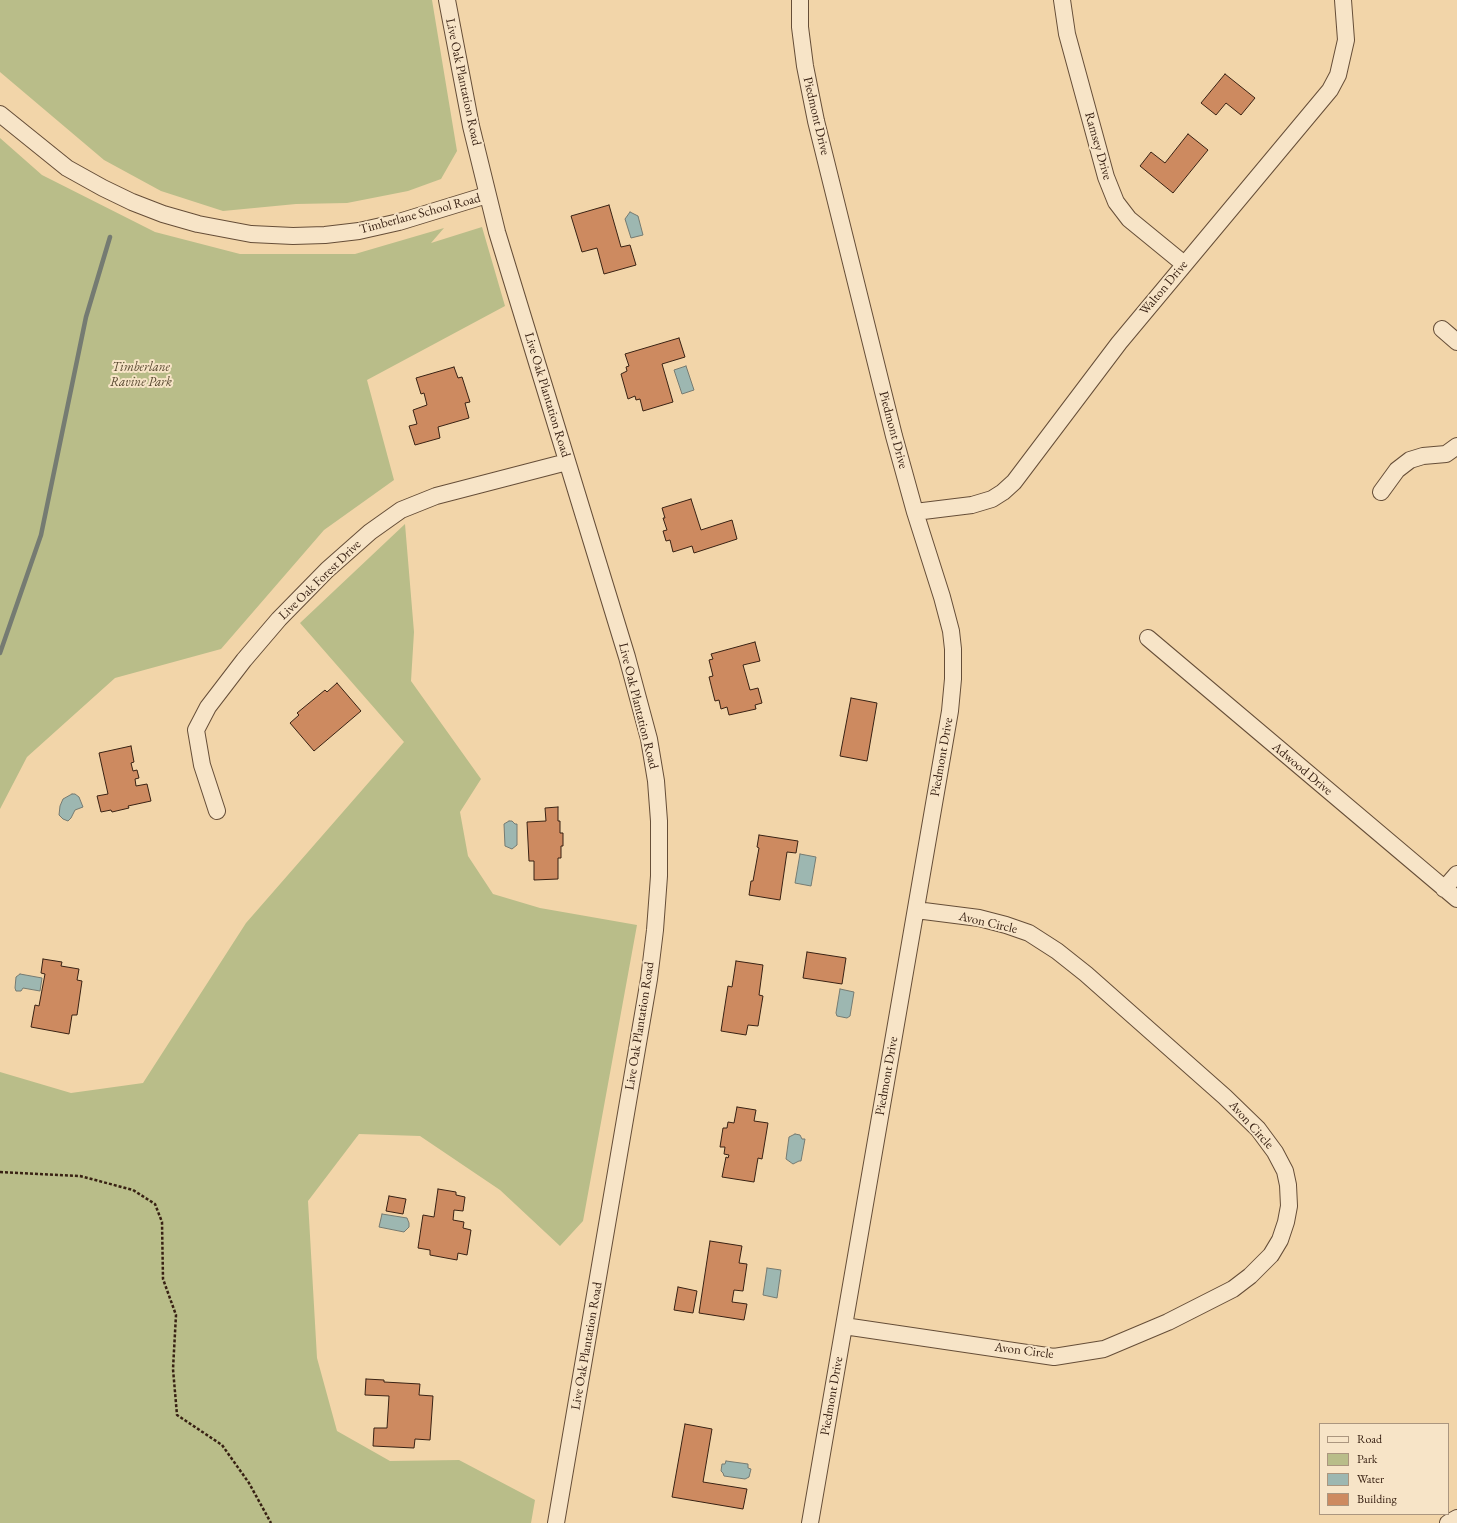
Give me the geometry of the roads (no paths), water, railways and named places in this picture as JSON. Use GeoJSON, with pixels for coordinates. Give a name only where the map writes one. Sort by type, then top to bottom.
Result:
{"type":"FeatureCollection","features":[{"type":"Feature","properties":{"kind":"street","name":"Live Oak Plantation Road"},"geometry":{"type":"LineString","coordinates":[[447,0],[471,126],[497,232],[627,657],[649,739],[656,781],[659,821],[659,876],[655,930],[649,979],[556,1523]]}},
{"type":"Feature","properties":{"kind":"street","name":"Piedmont Drive"},"geometry":{"type":"LineString","coordinates":[[800,0],[800,26],[805,66],[816,121],[894,436],[915,512],[942,597],[951,631],[953,649],[953,679],[950,712],[810,1523]]}},
{"type":"Feature","properties":{"kind":"street","name":"Ramsey Drive"},"geometry":{"type":"LineString","coordinates":[[1062,0],[1069,42],[1106,177],[1116,202],[1129,219],[1184,264]]}},
{"type":"Feature","properties":{"kind":"street","name":"Walton Drive"},"geometry":{"type":"LineString","coordinates":[[915,512],[972,505],[992,499],[1014,482],[1119,342],[1330,90],[1338,75],[1346,40],[1343,0]]}},
{"type":"Feature","properties":{"kind":"street","name":"Timberlane School Road"},"geometry":{"type":"LineString","coordinates":[[0,114],[67,168],[126,200],[164,214],[198,224],[251,234],[299,236],[359,231],[399,222],[488,195]]}},
{"type":"Feature","properties":{"kind":"street"},"geometry":{"type":"LineString","coordinates":[[1442,329],[1457,342]]}},
{"type":"Feature","properties":{"kind":"street"},"geometry":{"type":"LineString","coordinates":[[1381,492],[1397,470],[1410,460],[1422,456],[1446,454],[1457,446]]}},
{"type":"Feature","properties":{"kind":"street","name":"Live Oak Forest Drive"},"geometry":{"type":"LineString","coordinates":[[217,811],[202,765],[196,730],[208,707],[244,660],[279,619],[327,570],[370,532],[402,510],[436,496],[567,462]]}},
{"type":"Feature","properties":{"kind":"street","name":"Adwood Drive"},"geometry":{"type":"LineString","coordinates":[[1148,638],[1457,899]]}},
{"type":"Feature","properties":{"kind":"street"},"geometry":{"type":"LineString","coordinates":[[1444,889],[1457,874]]}},
{"type":"Feature","properties":{"kind":"street","name":"Avon Circle"},"geometry":{"type":"LineString","coordinates":[[844,1326],[1054,1357],[1104,1349],[1168,1322],[1233,1289],[1250,1276],[1271,1255],[1280,1240],[1289,1206],[1288,1185],[1284,1171],[1275,1152],[1258,1129],[1225,1097],[1086,974],[1057,951],[1040,940],[1006,925],[979,918],[916,910]]}},
{"type":"Feature","properties":{"kind":"street"},"geometry":{"type":"LineString","coordinates":[[1448,1523],[1457,1518]]}},
{"type":"Feature","properties":{"kind":"water"},"geometry":{"type":"Polygon","coordinates":[[[630,212],[638,216],[643,235],[631,238],[625,219],[630,212]]]}},
{"type":"Feature","properties":{"kind":"water"},"geometry":{"type":"Polygon","coordinates":[[[686,366],[694,390],[682,394],[674,370],[686,366]]]}},
{"type":"Feature","properties":{"kind":"water"},"geometry":{"type":"Polygon","coordinates":[[[72,794],[79,797],[83,807],[75,810],[68,821],[59,815],[60,806],[63,799],[72,794]]]}},
{"type":"Feature","properties":{"kind":"water"},"geometry":{"type":"Polygon","coordinates":[[[509,821],[517,824],[517,845],[512,849],[505,846],[504,824],[509,821]]]}},
{"type":"Feature","properties":{"kind":"water"},"geometry":{"type":"Polygon","coordinates":[[[800,854],[816,857],[811,886],[795,883],[800,854]]]}},
{"type":"Feature","properties":{"kind":"water"},"geometry":{"type":"Polygon","coordinates":[[[20,974],[42,978],[40,991],[23,988],[21,991],[16,991],[16,977],[20,974]]]}},
{"type":"Feature","properties":{"kind":"water"},"geometry":{"type":"Polygon","coordinates":[[[840,989],[854,992],[850,1016],[847,1018],[837,1016],[836,1013],[840,989]]]}},
{"type":"Feature","properties":{"kind":"water"},"geometry":{"type":"Polygon","coordinates":[[[795,1134],[800,1135],[802,1139],[805,1139],[801,1161],[793,1164],[786,1159],[789,1137],[795,1134]]]}},
{"type":"Feature","properties":{"kind":"water"},"geometry":{"type":"Polygon","coordinates":[[[382,1214],[407,1218],[409,1227],[404,1232],[379,1227],[382,1214]]]}},
{"type":"Feature","properties":{"kind":"water"},"geometry":{"type":"Polygon","coordinates":[[[767,1268],[781,1270],[777,1298],[763,1295],[767,1268]]]}},
{"type":"Feature","properties":{"kind":"water"},"geometry":{"type":"Polygon","coordinates":[[[726,1461],[748,1464],[748,1468],[751,1469],[749,1477],[745,1479],[724,1476],[721,1471],[722,1464],[725,1464],[726,1461]]]}},
{"type":"Feature","properties":{"kind":"waterway"},"geometry":{"type":"LineString","coordinates":[[0,653],[41,535],[86,317],[110,237]]}},
{"type":"Feature","properties":{"kind":"park label","name":"Timberlane Ravine Park"},"geometry":{"type":"Point","coordinates":[141,374]}}]}
